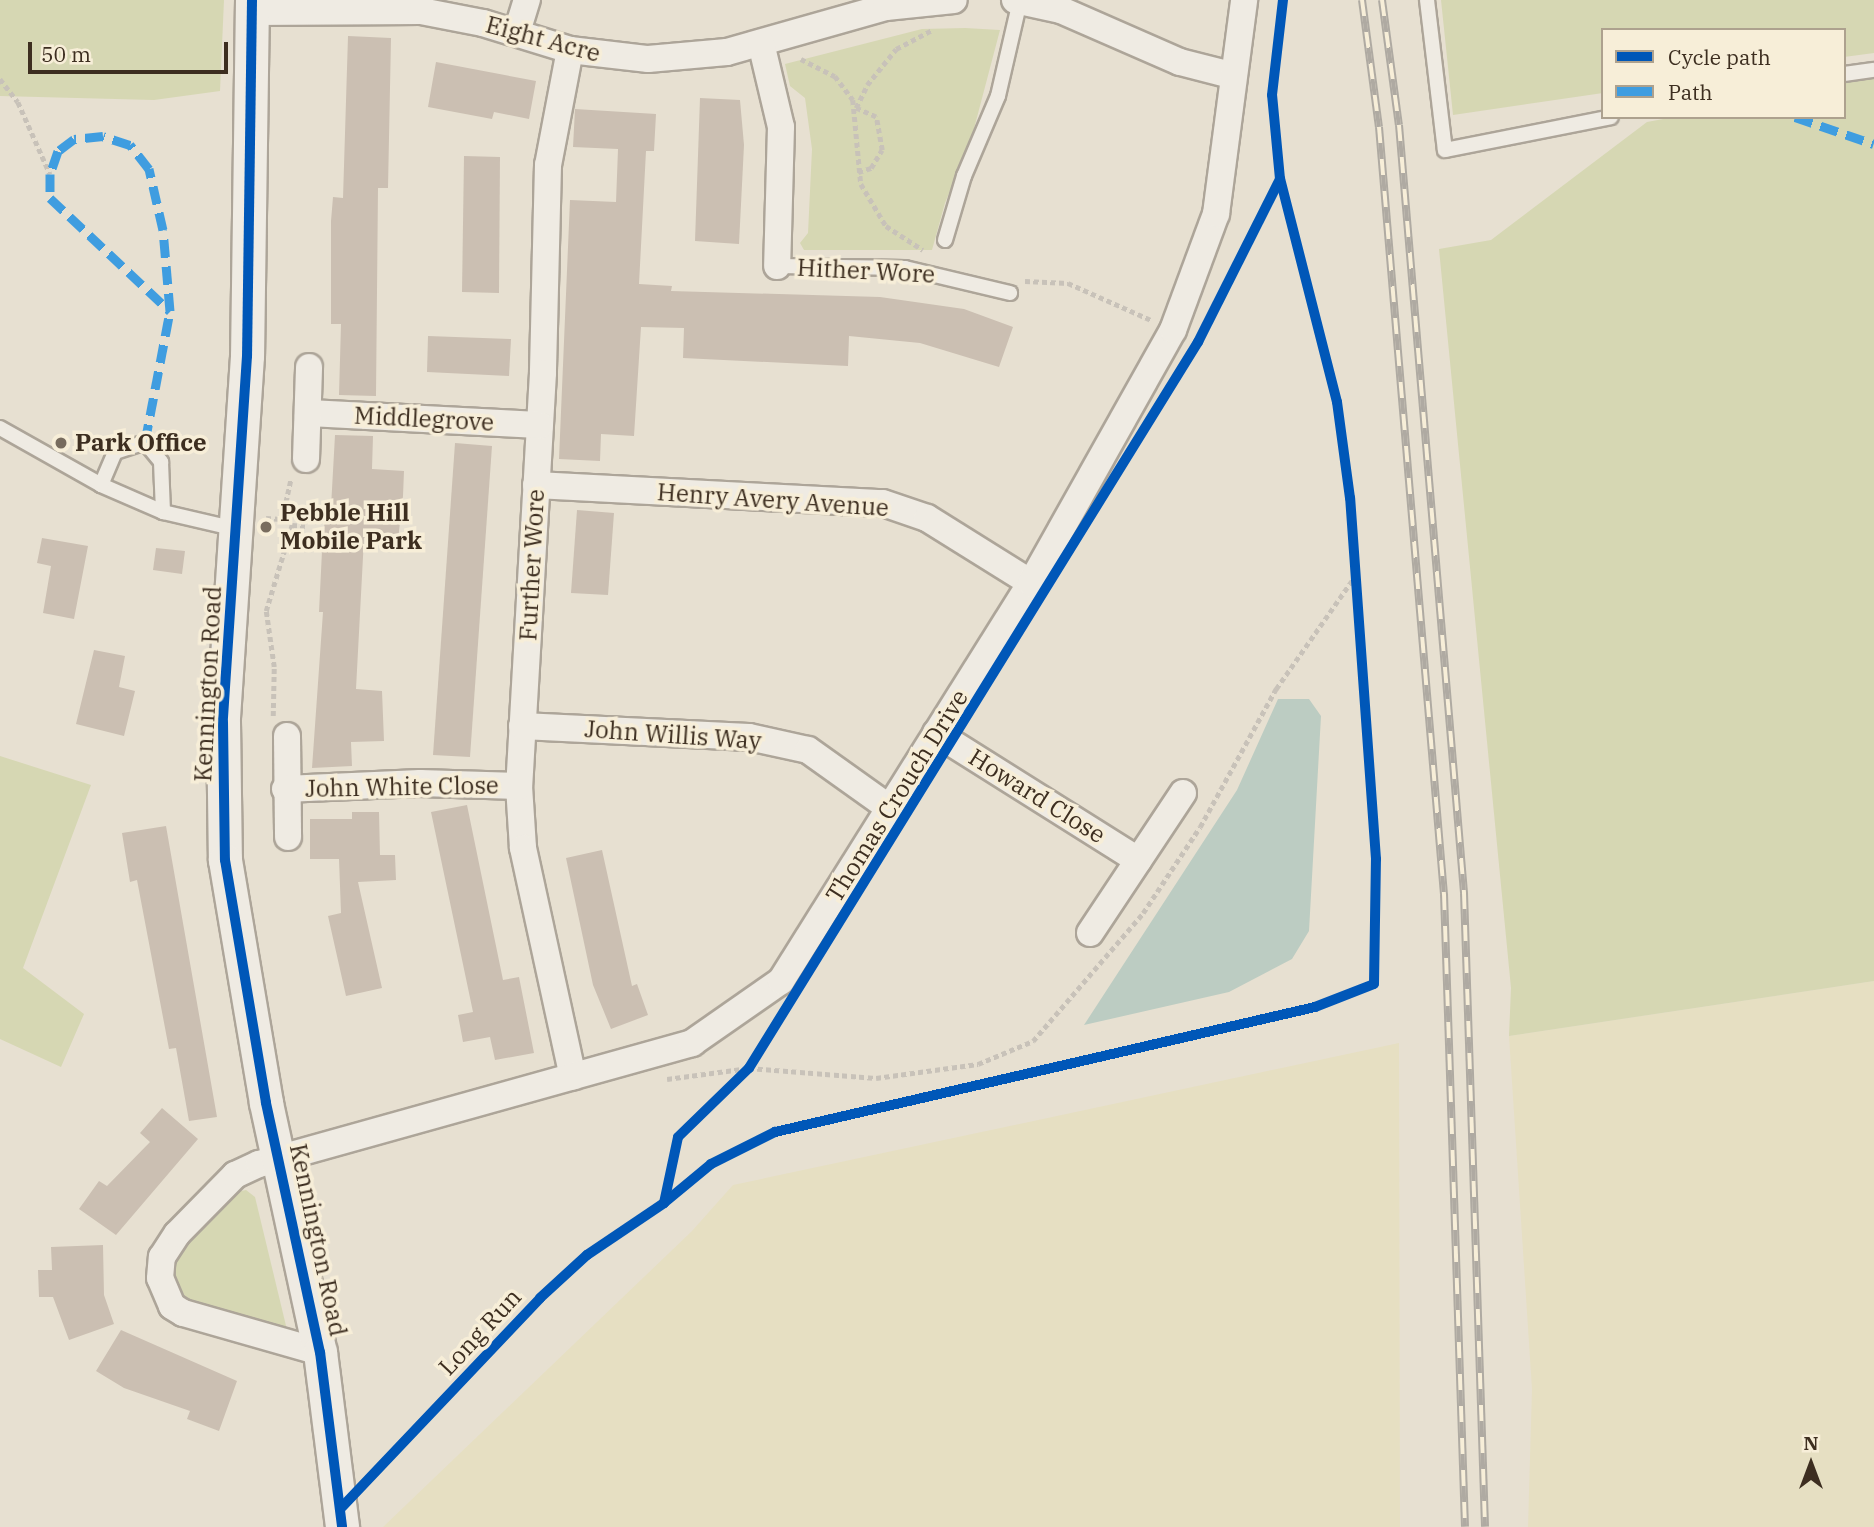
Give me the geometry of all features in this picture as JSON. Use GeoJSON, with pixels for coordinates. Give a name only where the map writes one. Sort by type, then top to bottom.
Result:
{"type":"FeatureCollection","features":[{"type":"Feature","properties":{"kind":"street"},"geometry":{"type":"LineString","coordinates":[[517,32],[527,0]]}},
{"type":"Feature","properties":{"kind":"street","name":"Eight Acre"},"geometry":{"type":"LineString","coordinates":[[251,6],[352,5],[421,11],[517,32],[570,50],[648,59],[706,55],[761,43],[886,7],[954,0]]}},
{"type":"Feature","properties":{"kind":"street","name":"Thomas Crouch Drive"},"geometry":{"type":"LineString","coordinates":[[320,1352],[183,1313],[172,1306],[160,1278],[162,1257],[177,1234],[235,1175],[692,1043],[781,981],[1031,583],[1173,330],[1216,215],[1231,75],[1244,0]]}},
{"type":"Feature","properties":{"kind":"street"},"geometry":{"type":"LineString","coordinates":[[1017,1],[1062,10],[1180,62],[1231,75]]}},
{"type":"Feature","properties":{"kind":"street","name":"Kennington Road"},"geometry":{"type":"LineString","coordinates":[[251,6],[247,356],[252,524],[223,722],[225,860],[238,953],[320,1352],[342,1527]]}},
{"type":"Feature","properties":{"kind":"street","name":"Hither Wore"},"geometry":{"type":"LineString","coordinates":[[761,43],[781,127],[777,266]]}},
{"type":"Feature","properties":{"kind":"street","name":"Further Wore"},"geometry":{"type":"LineString","coordinates":[[570,50],[548,164],[540,425],[519,786],[523,848],[573,1077]]}},
{"type":"Feature","properties":{"kind":"street"},"geometry":{"type":"LineString","coordinates":[[306,459],[309,367]]}},
{"type":"Feature","properties":{"kind":"street","name":"Middlegrove"},"geometry":{"type":"LineString","coordinates":[[307,413],[540,425]]}},
{"type":"Feature","properties":{"kind":"street","name":"Henry Avery Avenue"},"geometry":{"type":"LineString","coordinates":[[536,485],[883,503],[928,518],[1031,583]]}},
{"type":"Feature","properties":{"kind":"street","name":"John Willis Way"},"geometry":{"type":"LineString","coordinates":[[522,726],[750,737],[808,750],[888,807]]}},
{"type":"Feature","properties":{"kind":"street","name":"Howard Close"},"geometry":{"type":"LineString","coordinates":[[936,733],[1138,860]]}},
{"type":"Feature","properties":{"kind":"street","name":"John White Close"},"geometry":{"type":"LineString","coordinates":[[287,736],[285,789],[288,837]]}},
{"type":"Feature","properties":{"kind":"street","name":"John White Close"},"geometry":{"type":"LineString","coordinates":[[285,789],[420,783],[519,786]]}},
{"type":"Feature","properties":{"kind":"street"},"geometry":{"type":"LineString","coordinates":[[1090,933],[1183,793]]}},
{"type":"Feature","properties":{"kind":"lane"},"geometry":{"type":"LineString","coordinates":[[1427,0],[1445,150],[1601,119]]}},
{"type":"Feature","properties":{"kind":"lane"},"geometry":{"type":"LineString","coordinates":[[945,240],[964,176],[998,96],[1017,1]]}},
{"type":"Feature","properties":{"kind":"lane"},"geometry":{"type":"LineString","coordinates":[[1846,74],[1874,70]]}},
{"type":"Feature","properties":{"kind":"lane","name":"Hither Wore"},"geometry":{"type":"LineString","coordinates":[[777,266],[905,268],[1010,293]]}},
{"type":"Feature","properties":{"kind":"lane"},"geometry":{"type":"LineString","coordinates":[[0,428],[101,485],[163,512],[252,524]]}},
{"type":"Feature","properties":{"kind":"lane"},"geometry":{"type":"LineString","coordinates":[[101,485],[115,452],[145,442],[161,463],[163,512]]}},
{"type":"Feature","properties":{"kind":"path"},"geometry":{"type":"LineString","coordinates":[[931,253],[886,226],[872,206],[858,172],[853,138],[856,107],[884,59],[940,26]]}},
{"type":"Feature","properties":{"kind":"path"},"geometry":{"type":"LineString","coordinates":[[761,43],[835,76],[856,107],[876,117],[883,138],[879,160],[858,172]]}},
{"type":"Feature","properties":{"kind":"path"},"geometry":{"type":"LineString","coordinates":[[0,79],[18,102],[50,174]]}},
{"type":"Feature","properties":{"kind":"path"},"geometry":{"type":"LineString","coordinates":[[1020,280],[1068,283],[1173,330]]}},
{"type":"Feature","properties":{"kind":"path"},"geometry":{"type":"LineString","coordinates":[[282,519],[292,473],[306,459]]}},
{"type":"Feature","properties":{"kind":"path"},"geometry":{"type":"LineString","coordinates":[[252,524],[282,519],[292,525],[305,526]]}},
{"type":"Feature","properties":{"kind":"path"},"geometry":{"type":"LineString","coordinates":[[287,736],[272,729],[274,667],[266,611],[292,525]]}},
{"type":"Feature","properties":{"kind":"path"},"geometry":{"type":"LineString","coordinates":[[1354,563],[1357,602]]}},
{"type":"Feature","properties":{"kind":"path"},"geometry":{"type":"LineString","coordinates":[[731,1085],[756,1056]]}},
{"type":"Feature","properties":{"kind":"shaded area"},"geometry":{"type":"Polygon","coordinates":[[[1278,699],[1309,699],[1321,716],[1309,931],[1292,959],[1229,992],[1084,1025],[1237,790],[1278,699]]]}},
{"type":"Feature","properties":{"kind":"shaded area"},"geometry":{"type":"Polygon","coordinates":[[[1874,981],[1874,1527],[1528,1527],[1532,1389],[1509,1036],[1874,981]]]}},
{"type":"Feature","properties":{"kind":"shaded area"},"geometry":{"type":"Polygon","coordinates":[[[1399,1043],[1400,1527],[383,1527],[692,1231],[733,1185],[1399,1043]]]}},
{"type":"Feature","properties":{"kind":"green space"},"geometry":{"type":"Polygon","coordinates":[[[0,0],[224,0],[220,91],[154,100],[0,96],[0,0]]]}},
{"type":"Feature","properties":{"kind":"green space"},"geometry":{"type":"Polygon","coordinates":[[[1441,0],[1874,0],[1874,53],[1846,57],[1846,28],[1601,28],[1601,93],[1453,115],[1441,0]]]}},
{"type":"Feature","properties":{"kind":"green space"},"geometry":{"type":"Polygon","coordinates":[[[922,29],[1000,30],[971,140],[945,203],[932,250],[804,250],[800,243],[808,233],[812,149],[805,98],[790,86],[785,64],[922,29]]]}},
{"type":"Feature","properties":{"kind":"green space"},"geometry":{"type":"Polygon","coordinates":[[[1874,78],[1874,981],[1509,1036],[1511,988],[1439,249],[1491,240],[1647,122],[1663,119],[1846,119],[1846,82],[1874,78]]]}},
{"type":"Feature","properties":{"kind":"green space"},"geometry":{"type":"Polygon","coordinates":[[[0,756],[91,785],[23,968],[84,1014],[61,1067],[0,1039],[0,756]]]}},
{"type":"Feature","properties":{"kind":"green space"},"geometry":{"type":"Polygon","coordinates":[[[246,1190],[255,1197],[288,1334],[183,1301],[171,1272],[174,1256],[227,1194],[246,1190]]]}},
{"type":"Feature","properties":{"kind":"building"},"geometry":{"type":"Polygon","coordinates":[[[348,36],[391,38],[388,188],[378,188],[376,396],[339,395],[341,324],[331,324],[331,221],[333,197],[343,198],[348,36]]]}},
{"type":"Feature","properties":{"kind":"building"},"geometry":{"type":"Polygon","coordinates":[[[436,62],[536,81],[529,119],[494,112],[492,119],[428,107],[436,62]]]}},
{"type":"Feature","properties":{"kind":"building"},"geometry":{"type":"Polygon","coordinates":[[[700,98],[740,100],[744,145],[739,244],[695,241],[700,98]]]}},
{"type":"Feature","properties":{"kind":"building"},"geometry":{"type":"Polygon","coordinates":[[[575,109],[656,114],[654,151],[646,151],[639,284],[672,286],[671,291],[880,297],[964,309],[1013,327],[999,367],[920,343],[849,336],[848,366],[683,358],[684,328],[641,327],[634,436],[601,434],[600,461],[559,459],[570,200],[616,202],[618,149],[573,147],[575,109]]]}},
{"type":"Feature","properties":{"kind":"building"},"geometry":{"type":"Polygon","coordinates":[[[464,156],[500,157],[499,293],[462,292],[464,156]]]}},
{"type":"Feature","properties":{"kind":"building"},"geometry":{"type":"Polygon","coordinates":[[[428,336],[511,339],[509,376],[427,372],[428,336]]]}},
{"type":"Feature","properties":{"kind":"building"},"geometry":{"type":"Polygon","coordinates":[[[335,435],[373,436],[372,469],[404,471],[403,496],[398,540],[364,538],[356,689],[382,691],[384,741],[351,742],[352,766],[312,768],[323,612],[319,612],[322,551],[326,507],[331,507],[335,435]]]}},
{"type":"Feature","properties":{"kind":"building"},"geometry":{"type":"Polygon","coordinates":[[[455,443],[492,446],[470,757],[433,755],[455,443]]]}},
{"type":"Feature","properties":{"kind":"building"},"geometry":{"type":"Polygon","coordinates":[[[577,510],[614,513],[608,595],[571,593],[577,510]]]}},
{"type":"Feature","properties":{"kind":"building"},"geometry":{"type":"Polygon","coordinates":[[[42,538],[88,546],[74,619],[43,613],[51,566],[37,563],[42,538]]]}},
{"type":"Feature","properties":{"kind":"building"},"geometry":{"type":"Polygon","coordinates":[[[156,548],[185,551],[182,574],[153,570],[156,548]]]}},
{"type":"Feature","properties":{"kind":"building"},"geometry":{"type":"Polygon","coordinates":[[[94,650],[125,656],[119,687],[135,691],[124,736],[76,724],[94,650]]]}},
{"type":"Feature","properties":{"kind":"building"},"geometry":{"type":"Polygon","coordinates":[[[467,805],[503,980],[519,977],[534,1053],[495,1060],[490,1037],[463,1042],[458,1015],[473,1012],[431,812],[467,805]]]}},
{"type":"Feature","properties":{"kind":"building"},"geometry":{"type":"Polygon","coordinates":[[[352,812],[379,812],[380,855],[395,855],[396,880],[358,882],[382,988],[346,996],[328,916],[341,913],[339,859],[310,859],[310,819],[352,819],[352,812]]]}},
{"type":"Feature","properties":{"kind":"building"},"geometry":{"type":"Polygon","coordinates":[[[166,826],[217,1117],[189,1121],[176,1048],[169,1049],[137,880],[130,882],[122,833],[166,826]]]}},
{"type":"Feature","properties":{"kind":"building"},"geometry":{"type":"Polygon","coordinates":[[[602,850],[632,986],[637,984],[648,1015],[611,1029],[593,985],[566,858],[602,850]]]}},
{"type":"Feature","properties":{"kind":"building"},"geometry":{"type":"Polygon","coordinates":[[[162,1108],[198,1139],[116,1235],[79,1209],[99,1181],[107,1186],[150,1142],[140,1133],[162,1108]]]}},
{"type":"Feature","properties":{"kind":"building"},"geometry":{"type":"Polygon","coordinates":[[[103,1245],[104,1295],[114,1324],[69,1340],[53,1297],[39,1297],[38,1270],[52,1270],[51,1247],[103,1245]]]}},
{"type":"Feature","properties":{"kind":"building"},"geometry":{"type":"Polygon","coordinates":[[[121,1330],[237,1381],[219,1431],[187,1419],[190,1411],[124,1388],[96,1371],[121,1330]]]}},
{"type":"Feature","properties":{"kind":"railway"},"geometry":{"type":"LineString","coordinates":[[1362,0],[1379,127],[1444,894],[1465,1527]]}},
{"type":"Feature","properties":{"kind":"railway"},"geometry":{"type":"LineString","coordinates":[[1382,0],[1399,125],[1464,893],[1485,1527]]}},
{"type":"Feature","properties":{"kind":"marked path"},"geometry":{"type":"LineString","coordinates":[[1801,119],[1874,144]]}},
{"type":"Feature","properties":{"kind":"marked path"},"geometry":{"type":"LineString","coordinates":[[145,442],[170,311],[163,230],[149,169],[130,145],[103,136],[74,139],[58,151],[50,174],[50,198],[170,311]]}},
{"type":"Feature","properties":{"kind":"cycle path"},"geometry":{"type":"LineString","coordinates":[[252,0],[247,356],[223,722],[225,860],[266,1103],[320,1352],[342,1527]]}},
{"type":"Feature","properties":{"kind":"cycle path","name":"Long Run"},"geometry":{"type":"LineString","coordinates":[[342,1507],[540,1298],[587,1255],[664,1203],[711,1164],[775,1132],[1315,1007],[1374,984],[1376,859],[1350,498],[1337,402],[1280,179],[1272,95],[1283,0]]}},
{"type":"Feature","properties":{"kind":"cycle path"},"geometry":{"type":"LineString","coordinates":[[664,1203],[678,1137],[749,1068],[1198,342],[1280,179]]}},
{"type":"Feature","properties":{"kind":"place","name":"Park Office"},"geometry":{"type":"Point","coordinates":[61,443]}},
{"type":"Feature","properties":{"kind":"place","name":"Pebble Hill Mobile Park"},"geometry":{"type":"Point","coordinates":[266,527]}}]}
